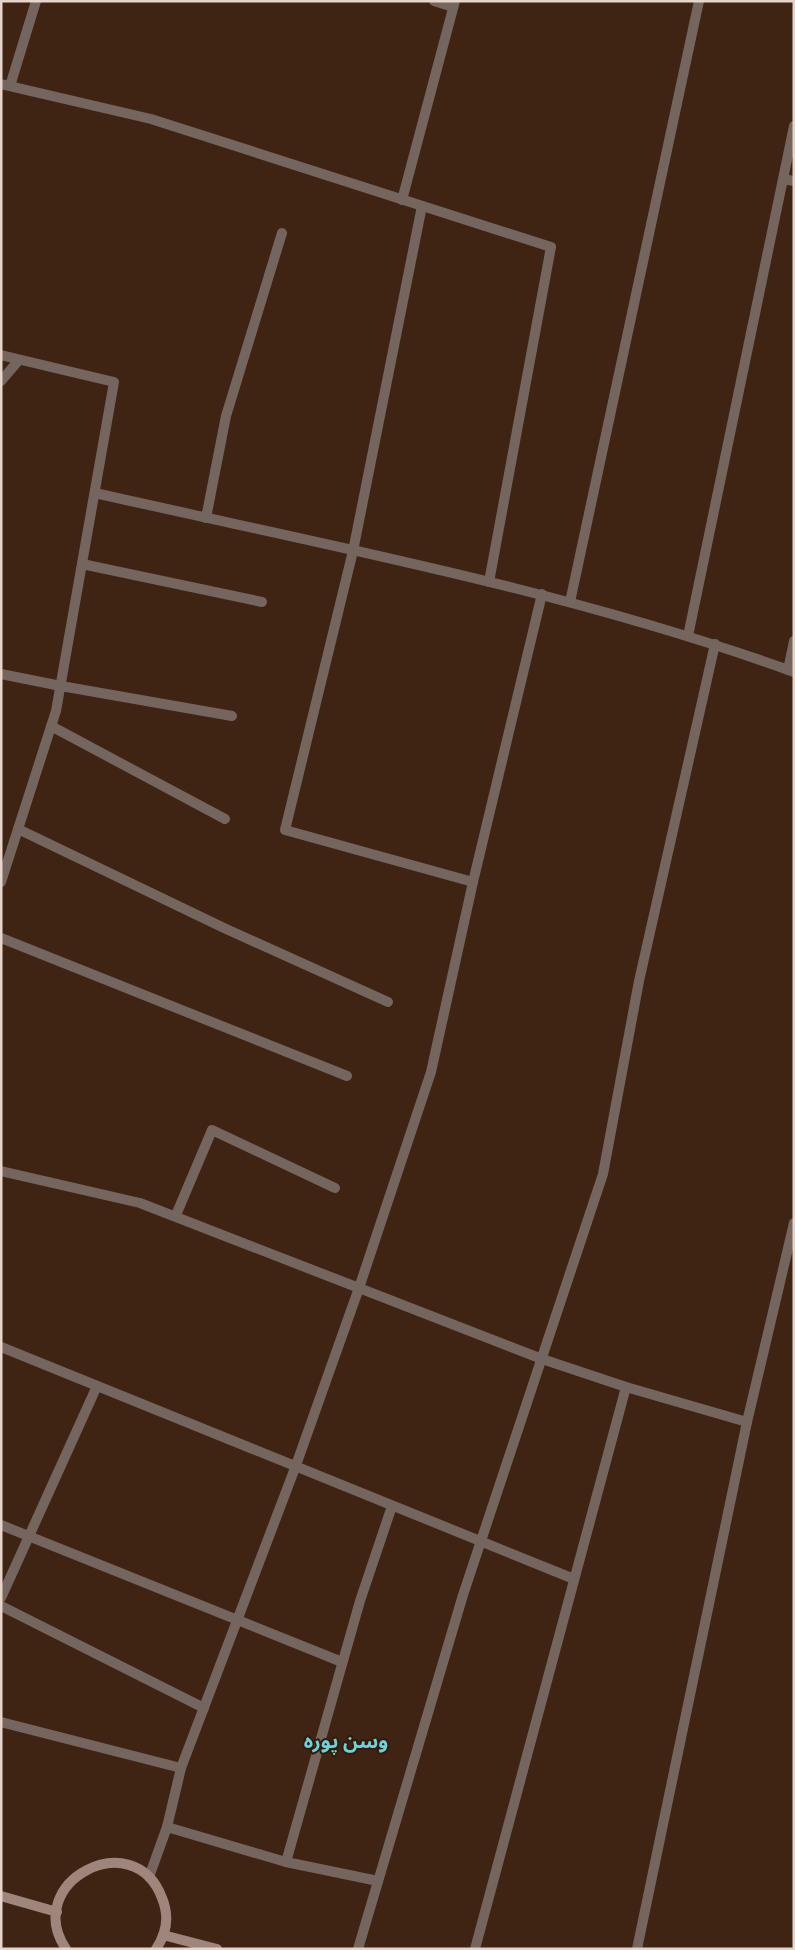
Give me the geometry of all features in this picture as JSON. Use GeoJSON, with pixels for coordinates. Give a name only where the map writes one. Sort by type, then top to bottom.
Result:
{"type":"FeatureCollection","features":[{"type":"Feature","properties":{"kind":"street"},"geometry":{"type":"LineString","coordinates":[[36,1],[6,85],[151,119],[551,247],[489,582]]}},
{"type":"Feature","properties":{"kind":"street"},"geometry":{"type":"LineString","coordinates":[[402,200],[454,4],[434,1]]}},
{"type":"Feature","properties":{"kind":"street"},"geometry":{"type":"LineString","coordinates":[[570,602],[699,1]]}},
{"type":"Feature","properties":{"kind":"street"},"geometry":{"type":"LineString","coordinates":[[688,636],[794,126]]}},
{"type":"Feature","properties":{"kind":"street"},"geometry":{"type":"LineString","coordinates":[[783,178],[794,181]]}},
{"type":"Feature","properties":{"kind":"street"},"geometry":{"type":"LineString","coordinates":[[422,206],[353,551],[285,830],[473,882]]}},
{"type":"Feature","properties":{"kind":"street"},"geometry":{"type":"LineString","coordinates":[[206,518],[226,416],[282,234]]}},
{"type":"Feature","properties":{"kind":"street"},"geometry":{"type":"LineString","coordinates":[[1,355],[114,382],[61,686],[51,726],[1,882]]}},
{"type":"Feature","properties":{"kind":"street"},"geometry":{"type":"LineString","coordinates":[[1,381],[19,360]]}},
{"type":"Feature","properties":{"kind":"street"},"geometry":{"type":"LineString","coordinates":[[95,493],[542,594],[715,644],[791,671],[794,641]]}},
{"type":"Feature","properties":{"kind":"street"},"geometry":{"type":"LineString","coordinates":[[82,564],[262,602]]}},
{"type":"Feature","properties":{"kind":"street"},"geometry":{"type":"LineString","coordinates":[[149,1877],[167,1828],[181,1768],[295,1468],[359,1288],[431,1072],[473,882],[542,594]]}},
{"type":"Feature","properties":{"kind":"street"},"geometry":{"type":"LineString","coordinates":[[358,1949],[462,1595],[603,1174],[639,981],[715,644]]}},
{"type":"Feature","properties":{"kind":"street"},"geometry":{"type":"LineString","coordinates":[[1,674],[232,716]]}},
{"type":"Feature","properties":{"kind":"street"},"geometry":{"type":"LineString","coordinates":[[51,726],[225,819]]}},
{"type":"Feature","properties":{"kind":"street"},"geometry":{"type":"LineString","coordinates":[[18,829],[224,928],[388,1002]]}},
{"type":"Feature","properties":{"kind":"street"},"geometry":{"type":"LineString","coordinates":[[1,938],[347,1076]]}},
{"type":"Feature","properties":{"kind":"street"},"geometry":{"type":"LineString","coordinates":[[176,1215],[212,1130],[335,1188]]}},
{"type":"Feature","properties":{"kind":"street"},"geometry":{"type":"LineString","coordinates":[[1,1171],[140,1202],[542,1359],[626,1388],[747,1422]]}},
{"type":"Feature","properties":{"kind":"street"},"geometry":{"type":"LineString","coordinates":[[637,1949],[747,1422],[794,1223]]}},
{"type":"Feature","properties":{"kind":"street"},"geometry":{"type":"LineString","coordinates":[[1,1347],[295,1468],[574,1579]]}},
{"type":"Feature","properties":{"kind":"street"},"geometry":{"type":"LineString","coordinates":[[1,1598],[96,1386]]}},
{"type":"Feature","properties":{"kind":"street"},"geometry":{"type":"LineString","coordinates":[[475,1949],[626,1388]]}},
{"type":"Feature","properties":{"kind":"street"},"geometry":{"type":"LineString","coordinates":[[286,1862],[342,1662],[392,1506]]}},
{"type":"Feature","properties":{"kind":"street"},"geometry":{"type":"LineString","coordinates":[[1,1525],[342,1662]]}},
{"type":"Feature","properties":{"kind":"street"},"geometry":{"type":"LineString","coordinates":[[1,1606],[204,1708]]}},
{"type":"Feature","properties":{"kind":"street"},"geometry":{"type":"LineString","coordinates":[[1,1722],[181,1768]]}},
{"type":"Feature","properties":{"kind":"street"},"geometry":{"type":"LineString","coordinates":[[167,1828],[286,1862],[378,1880]]}},
{"type":"Feature","properties":{"kind":"street"},"geometry":{"type":"LineString","coordinates":[[66,1949],[56,1923],[60,1899],[66,1887],[86,1869],[99,1864],[126,1864],[149,1877],[156,1885],[165,1904],[166,1915],[163,1936],[156,1949]]}},
{"type":"Feature","properties":{"kind":"street"},"geometry":{"type":"LineString","coordinates":[[1,1896],[57,1912]]}},
{"type":"Feature","properties":{"kind":"street"},"geometry":{"type":"LineString","coordinates":[[163,1936],[217,1949]]}},
{"type":"Feature","properties":{"kind":"district","name":"وسن پورہ"},"geometry":{"type":"Point","coordinates":[346,1741]}}]}
